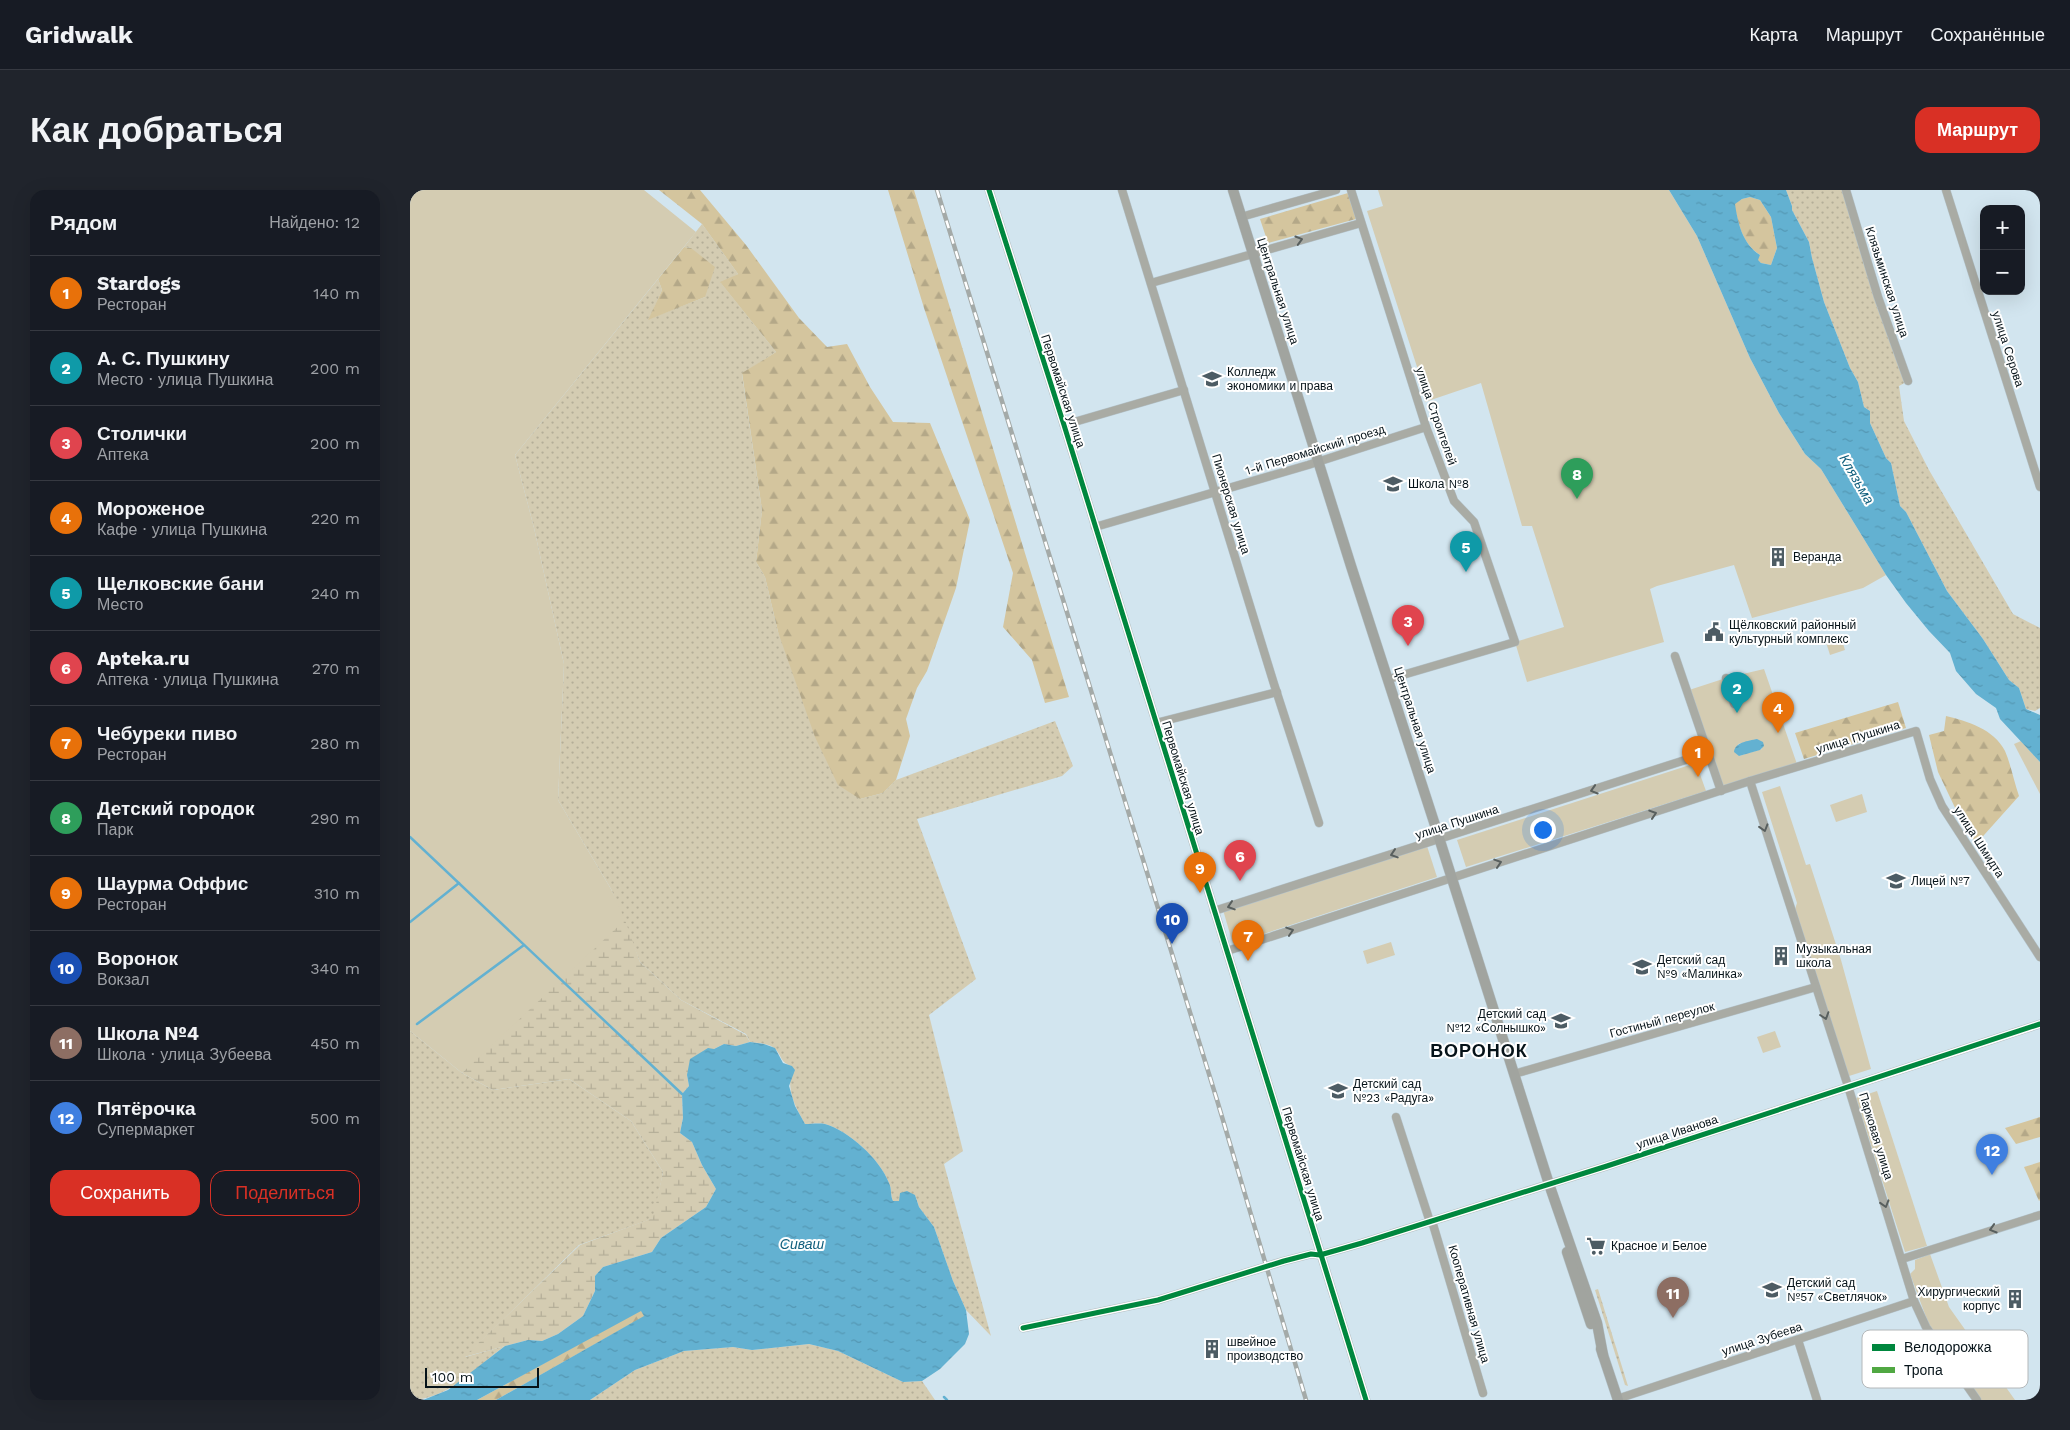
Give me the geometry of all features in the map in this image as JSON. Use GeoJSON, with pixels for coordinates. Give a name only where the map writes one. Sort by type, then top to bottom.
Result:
{"type":"FeatureCollection","features":[{"type":"Feature","properties":{"kind":"main road","name":"Центральная улица"},"geometry":{"type":"LineString","coordinates":[[1233,190],[1318,462],[1564,1229],[1567,1254],[1617,1399]]}},
{"type":"Feature","properties":{"kind":"street","name":"Первомайская улица"},"geometry":{"type":"LineString","coordinates":[[989,190],[1096,527],[1366,1400]]}},
{"type":"Feature","properties":{"kind":"street","name":"Пионерская улица"},"geometry":{"type":"LineString","coordinates":[[1122,190],[1319,823]]}},
{"type":"Feature","properties":{"kind":"street"},"geometry":{"type":"LineString","coordinates":[[1241,217],[1336,190]]}},
{"type":"Feature","properties":{"kind":"street","name":"улица Строителей"},"geometry":{"type":"LineString","coordinates":[[1351,190],[1426,427],[1454,501],[1474,522],[1515,642],[1389,679]]}},
{"type":"Feature","properties":{"kind":"street","name":"Клязьминская улица"},"geometry":{"type":"LineString","coordinates":[[1846,190],[1878,297],[1908,380]]}},
{"type":"Feature","properties":{"kind":"street","name":"улица Серова"},"geometry":{"type":"LineString","coordinates":[[1946,190],[2040,487]]}},
{"type":"Feature","properties":{"kind":"street"},"geometry":{"type":"LineString","coordinates":[[1150,283],[1362,223]]}},
{"type":"Feature","properties":{"kind":"street"},"geometry":{"type":"LineString","coordinates":[[1064,426],[1184,390]]}},
{"type":"Feature","properties":{"kind":"street","name":"1-й Первомайский проезд"},"geometry":{"type":"LineString","coordinates":[[1096,527],[1215,490],[1318,462],[1426,427]]}},
{"type":"Feature","properties":{"kind":"street"},"geometry":{"type":"LineString","coordinates":[[1675,656],[1721,791]]}},
{"type":"Feature","properties":{"kind":"street"},"geometry":{"type":"LineString","coordinates":[[1726,678],[1734,704]]}},
{"type":"Feature","properties":{"kind":"street"},"geometry":{"type":"LineString","coordinates":[[1156,723],[1277,692]]}},
{"type":"Feature","properties":{"kind":"street","name":"улица Пушкина"},"geometry":{"type":"LineString","coordinates":[[1452,878],[1750,781],[1916,730]]}},
{"type":"Feature","properties":{"kind":"street","name":"улица Шмидта"},"geometry":{"type":"LineString","coordinates":[[1916,730],[1930,779],[1942,806],[2040,957]]}},
{"type":"Feature","properties":{"kind":"street","name":"улица Пушкина"},"geometry":{"type":"LineString","coordinates":[[1214,911],[1707,753]]}},
{"type":"Feature","properties":{"kind":"street","name":"Парковая улица"},"geometry":{"type":"LineString","coordinates":[[1750,781],[1848,1086],[1914,1301],[1928,1330]]}},
{"type":"Feature","properties":{"kind":"street"},"geometry":{"type":"LineString","coordinates":[[1226,951],[1452,878]]}},
{"type":"Feature","properties":{"kind":"street","name":"Гостиный переулок"},"geometry":{"type":"LineString","coordinates":[[1514,1074],[1816,987]]}},
{"type":"Feature","properties":{"kind":"street","name":"улица Иванова"},"geometry":{"type":"LineString","coordinates":[[1023,1328],[1158,1300],[1277,1263],[1311,1254],[1320,1255],[1431,1222],[2040,1024]]}},
{"type":"Feature","properties":{"kind":"street","name":"Кооперативная улица"},"geometry":{"type":"LineString","coordinates":[[1396,1117],[1484,1393]]}},
{"type":"Feature","properties":{"kind":"street"},"geometry":{"type":"LineString","coordinates":[[1902,1258],[2040,1215]]}},
{"type":"Feature","properties":{"kind":"street","name":"улица Зубеева"},"geometry":{"type":"LineString","coordinates":[[1617,1399],[1914,1301]]}},
{"type":"Feature","properties":{"kind":"street"},"geometry":{"type":"LineString","coordinates":[[1798,1340],[1817,1400]]}},
{"type":"Feature","properties":{"kind":"street","name":"Парковая улица"},"geometry":{"type":"LineString","coordinates":[[1969,1388],[1977,1400]]}},
{"type":"Feature","properties":{"kind":"green space"},"geometry":{"type":"Polygon","coordinates":[[[410,190],[644,190],[696,232],[515,455],[534,528],[564,664],[558,800],[611,889],[625,920],[462,1073],[410,1031],[410,190]]]}},
{"type":"Feature","properties":{"kind":"green space"},"geometry":{"type":"Polygon","coordinates":[[[659,190],[700,190],[746,245],[799,318],[827,347],[847,344],[870,387],[893,422],[930,423],[970,520],[956,588],[927,671],[917,688],[906,719],[910,736],[896,780],[883,793],[860,799],[838,785],[815,737],[778,632],[765,577],[756,562],[762,510],[742,373],[776,352],[720,282],[738,274],[702,224],[659,190]]]}},
{"type":"Feature","properties":{"kind":"green space"},"geometry":{"type":"Polygon","coordinates":[[[888,190],[914,190],[1069,697],[1045,703],[1032,660],[1003,627],[1013,573],[924,308],[888,190]]]}},
{"type":"Feature","properties":{"kind":"green space"},"geometry":{"type":"Polygon","coordinates":[[[1378,190],[1669,190],[1697,236],[1750,358],[1779,413],[1805,454],[1821,469],[1886,575],[1863,588],[1752,618],[1734,565],[1657,586],[1650,589],[1664,642],[1527,682],[1515,642],[1564,627],[1532,526],[1522,526],[1481,383],[1425,402],[1427,398],[1367,211],[1383,206],[1378,190]]]}},
{"type":"Feature","properties":{"kind":"green space"},"geometry":{"type":"Polygon","coordinates":[[[1786,190],[1846,190],[1908,381],[1899,386],[1904,421],[1929,470],[2013,614],[2040,628],[2040,708],[2035,711],[2026,709],[2019,688],[2009,680],[1983,639],[1947,591],[1906,512],[1900,506],[1891,463],[1886,458],[1870,423],[1870,411],[1864,407],[1858,382],[1850,368],[1824,302],[1809,242],[1792,210],[1786,190]]]}},
{"type":"Feature","properties":{"kind":"green space"},"geometry":{"type":"Polygon","coordinates":[[[1348,193],[1356,219],[1268,243],[1260,219],[1348,193]]]}},
{"type":"Feature","properties":{"kind":"green space"},"geometry":{"type":"Polygon","coordinates":[[[1750,197],[1760,200],[1771,217],[1777,248],[1771,265],[1757,260],[1760,255],[1749,244],[1739,225],[1734,204],[1750,197]]]}},
{"type":"Feature","properties":{"kind":"green space"},"geometry":{"type":"Polygon","coordinates":[[[702,224],[738,274],[721,283],[776,352],[742,374],[762,510],[756,562],[765,577],[778,632],[860,799],[883,793],[896,780],[1055,721],[1073,766],[1062,776],[917,819],[976,979],[929,1015],[963,1151],[944,1164],[991,1336],[966,1310],[953,1281],[934,1227],[919,1207],[915,1195],[899,1202],[893,1201],[890,1185],[885,1174],[863,1147],[844,1133],[825,1124],[805,1124],[792,1096],[790,1083],[791,1066],[783,1060],[772,1046],[750,1042],[746,1034],[681,1000],[640,962],[611,889],[558,800],[564,664],[534,528],[515,455],[658,279],[662,290],[649,319],[705,297],[691,248],[684,247],[702,224]]]}},
{"type":"Feature","properties":{"kind":"green space"},"geometry":{"type":"Polygon","coordinates":[[[684,247],[691,248],[715,267],[705,297],[648,320],[662,290],[658,279],[684,247]]]}},
{"type":"Feature","properties":{"kind":"green space"},"geometry":{"type":"Polygon","coordinates":[[[1840,634],[1845,650],[1830,655],[1825,639],[1840,634]]]}},
{"type":"Feature","properties":{"kind":"green space"},"geometry":{"type":"Polygon","coordinates":[[[1764,669],[1798,767],[1721,791],[1686,691],[1726,678],[1764,669]],[[1757,739],[1738,744],[1739,756],[1762,749],[1757,739]]]}},
{"type":"Feature","properties":{"kind":"green space"},"geometry":{"type":"Polygon","coordinates":[[[1898,702],[1906,728],[1804,759],[1795,733],[1898,702]]]}},
{"type":"Feature","properties":{"kind":"green space"},"geometry":{"type":"Polygon","coordinates":[[[1946,716],[1963,720],[1979,727],[2000,743],[2007,756],[2019,796],[1976,844],[1958,814],[1938,772],[1929,735],[1944,731],[1946,716]]]}},
{"type":"Feature","properties":{"kind":"green space"},"geometry":{"type":"Polygon","coordinates":[[[2021,741],[2040,762],[2040,794],[2014,744],[2021,741]]]}},
{"type":"Feature","properties":{"kind":"green space"},"geometry":{"type":"Polygon","coordinates":[[[1696,763],[1706,791],[1466,867],[1457,840],[1696,763]]]}},
{"type":"Feature","properties":{"kind":"green space"},"geometry":{"type":"Polygon","coordinates":[[[1780,786],[1806,865],[1810,864],[1841,960],[1871,1069],[1849,1076],[1794,912],[1797,903],[1762,792],[1780,786]]]}},
{"type":"Feature","properties":{"kind":"green space"},"geometry":{"type":"Polygon","coordinates":[[[1862,794],[1867,812],[1836,822],[1830,805],[1862,794]]]}},
{"type":"Feature","properties":{"kind":"green space"},"geometry":{"type":"Polygon","coordinates":[[[1427,846],[1437,877],[1233,944],[1223,910],[1427,846]]]}},
{"type":"Feature","properties":{"kind":"green space"},"geometry":{"type":"Polygon","coordinates":[[[625,920],[640,962],[681,1000],[746,1035],[750,1042],[736,1046],[724,1044],[714,1049],[687,1075],[689,1086],[682,1094],[683,1118],[680,1133],[692,1142],[702,1165],[716,1189],[706,1207],[661,1238],[652,1252],[603,1267],[595,1276],[595,1291],[583,1316],[558,1334],[542,1341],[528,1340],[464,1357],[580,1245],[653,1218],[663,1172],[631,1121],[569,1079],[493,1090],[462,1073],[578,935],[625,920]]]}},
{"type":"Feature","properties":{"kind":"green space"},"geometry":{"type":"Polygon","coordinates":[[[1391,942],[1395,955],[1367,964],[1363,951],[1391,942]]]}},
{"type":"Feature","properties":{"kind":"green space"},"geometry":{"type":"Polygon","coordinates":[[[410,1031],[462,1073],[493,1090],[569,1079],[631,1121],[663,1172],[654,1218],[579,1245],[465,1357],[505,1346],[461,1381],[437,1395],[424,1399],[410,1400],[410,1031]]]}},
{"type":"Feature","properties":{"kind":"green space"},"geometry":{"type":"Polygon","coordinates":[[[1775,1031],[1781,1047],[1763,1053],[1757,1037],[1775,1031]]]}},
{"type":"Feature","properties":{"kind":"green space"},"geometry":{"type":"Polygon","coordinates":[[[1877,1091],[1927,1246],[1905,1252],[1856,1098],[1877,1091]]]}},
{"type":"Feature","properties":{"kind":"green space"},"geometry":{"type":"Polygon","coordinates":[[[2040,1117],[2040,1137],[2016,1144],[2005,1128],[2040,1117]]]}},
{"type":"Feature","properties":{"kind":"green space"},"geometry":{"type":"Polygon","coordinates":[[[2040,1162],[2040,1200],[2039,1201],[2024,1167],[2040,1162]]]}},
{"type":"Feature","properties":{"kind":"green space"},"geometry":{"type":"Polygon","coordinates":[[[1930,1254],[1949,1307],[1965,1330],[1932,1330],[1910,1274],[1915,1269],[1915,1260],[1930,1254]]]}},
{"type":"Feature","properties":{"kind":"green space"},"geometry":{"type":"Polygon","coordinates":[[[1598,1289],[1628,1386],[1625,1385],[1595,1290],[1598,1289]]]}},
{"type":"Feature","properties":{"kind":"green space"},"geometry":{"type":"Polygon","coordinates":[[[641,1310],[645,1316],[496,1400],[477,1400],[641,1310]]]}},
{"type":"Feature","properties":{"kind":"green space"},"geometry":{"type":"Polygon","coordinates":[[[809,1344],[838,1351],[903,1382],[922,1381],[935,1400],[590,1400],[635,1370],[684,1351],[733,1347],[752,1350],[809,1344]]]}},
{"type":"Feature","properties":{"kind":"green space"},"geometry":{"type":"Polygon","coordinates":[[[1973,1388],[2006,1388],[2015,1400],[1981,1400],[1973,1388]]]}},
{"type":"Feature","properties":{"kind":"water","name":"Клязьма"},"geometry":{"type":"Polygon","coordinates":[[[1669,190],[1786,190],[1792,210],[1809,242],[1824,302],[1850,368],[1858,382],[1864,407],[1870,411],[1870,423],[1886,458],[1891,463],[1900,506],[1906,512],[1947,591],[1983,639],[2009,680],[2019,688],[2026,709],[2040,715],[2040,762],[2000,719],[1996,708],[1976,694],[1956,671],[1950,653],[1906,603],[1886,575],[1821,469],[1805,454],[1779,413],[1750,358],[1697,236],[1669,190]],[[1750,197],[1742,199],[1735,204],[1736,211],[1745,239],[1760,255],[1758,260],[1761,263],[1771,265],[1777,248],[1771,217],[1760,200],[1750,197]]]}},
{"type":"Feature","properties":{"kind":"water"},"geometry":{"type":"Polygon","coordinates":[[[1757,739],[1763,742],[1764,746],[1760,750],[1739,756],[1734,752],[1739,744],[1757,739]]]}},
{"type":"Feature","properties":{"kind":"water","name":"Сиваш"},"geometry":{"type":"Polygon","coordinates":[[[750,1042],[775,1048],[783,1063],[792,1066],[795,1070],[789,1086],[795,1106],[805,1124],[825,1124],[844,1133],[863,1147],[885,1174],[890,1185],[893,1201],[899,1201],[900,1193],[907,1191],[915,1195],[919,1207],[934,1227],[953,1281],[966,1310],[969,1334],[965,1344],[940,1369],[922,1381],[903,1382],[838,1351],[809,1344],[752,1350],[733,1347],[684,1351],[635,1370],[590,1400],[496,1400],[644,1316],[641,1311],[477,1400],[423,1400],[448,1390],[505,1346],[528,1340],[542,1341],[558,1334],[583,1316],[595,1291],[595,1276],[603,1267],[652,1252],[661,1238],[706,1207],[716,1189],[702,1165],[692,1142],[680,1133],[683,1118],[682,1094],[689,1086],[687,1075],[690,1059],[708,1048],[714,1049],[724,1044],[736,1046],[750,1042]]]}},
{"type":"Feature","properties":{"kind":"waterway"},"geometry":{"type":"LineString","coordinates":[[410,837],[682,1094]]}},
{"type":"Feature","properties":{"kind":"waterway"},"geometry":{"type":"LineString","coordinates":[[410,922],[459,883]]}},
{"type":"Feature","properties":{"kind":"waterway"},"geometry":{"type":"LineString","coordinates":[[417,1024],[524,945]]}},
{"type":"Feature","properties":{"kind":"waterway"},"geometry":{"type":"LineString","coordinates":[[944,1397],[947,1400]]}},
{"type":"Feature","properties":{"kind":"railway"},"geometry":{"type":"LineString","coordinates":[[937,190],[1217,1100],[1306,1400]]}},
{"type":"Feature","properties":{"kind":"marked path"},"geometry":{"type":"LineString","coordinates":[[1726,678],[1734,704]]}},
{"type":"Feature","properties":{"kind":"cycle path"},"geometry":{"type":"LineString","coordinates":[[989,190],[1064,425],[1366,1400]]}},
{"type":"Feature","properties":{"kind":"cycle path"},"geometry":{"type":"LineString","coordinates":[[1023,1328],[1158,1300],[1284,1261],[1311,1254],[1320,1255],[1362,1243],[1607,1166],[2040,1024]]}},
{"type":"Feature","properties":{"kind":"place","name":"Колледж экономики и права"},"geometry":{"type":"Point","coordinates":[1212,379]}},
{"type":"Feature","properties":{"kind":"place","name":"Школа №8"},"geometry":{"type":"Point","coordinates":[1393,484]}},
{"type":"Feature","properties":{"kind":"place","name":"Детский городок"},"geometry":{"type":"Point","coordinates":[1577,499]}},
{"type":"Feature","properties":{"kind":"place","name":"Веранда"},"geometry":{"type":"Point","coordinates":[1778,557]}},
{"type":"Feature","properties":{"kind":"place","name":"Щелковские бани"},"geometry":{"type":"Point","coordinates":[1466,572]}},
{"type":"Feature","properties":{"kind":"place","name":"Щёлковский районный культурный комплекс"},"geometry":{"type":"Point","coordinates":[1714,632]}},
{"type":"Feature","properties":{"kind":"place","name":"Столички"},"geometry":{"type":"Point","coordinates":[1408,646]}},
{"type":"Feature","properties":{"kind":"place","name":"А. С. Пушкину"},"geometry":{"type":"Point","coordinates":[1737,713]}},
{"type":"Feature","properties":{"kind":"place","name":"Мороженое"},"geometry":{"type":"Point","coordinates":[1778,733]}},
{"type":"Feature","properties":{"kind":"place","name":"Stardogs"},"geometry":{"type":"Point","coordinates":[1698,777]}},
{"type":"Feature","properties":{"kind":"place","name":"Apteka.ru"},"geometry":{"type":"Point","coordinates":[1240,881]}},
{"type":"Feature","properties":{"kind":"place","name":"Лицей №7"},"geometry":{"type":"Point","coordinates":[1896,881]}},
{"type":"Feature","properties":{"kind":"place","name":"Шаурма Оффис"},"geometry":{"type":"Point","coordinates":[1200,893]}},
{"type":"Feature","properties":{"kind":"place","name":"Воронок"},"geometry":{"type":"Point","coordinates":[1172,944]}},
{"type":"Feature","properties":{"kind":"place","name":"Музыкальная школа"},"geometry":{"type":"Point","coordinates":[1781,956]}},
{"type":"Feature","properties":{"kind":"place","name":"Чебуреки пиво"},"geometry":{"type":"Point","coordinates":[1248,961]}},
{"type":"Feature","properties":{"kind":"place","name":"Детский сад №9 «Малинка»"},"geometry":{"type":"Point","coordinates":[1642,967]}},
{"type":"Feature","properties":{"kind":"place","name":"Детский сад №12 «Солнышко»"},"geometry":{"type":"Point","coordinates":[1561,1021]}},
{"type":"Feature","properties":{"kind":"place","name":"Детский сад №23 «Радуга»"},"geometry":{"type":"Point","coordinates":[1338,1091]}},
{"type":"Feature","properties":{"kind":"place","name":"Пятёрочка"},"geometry":{"type":"Point","coordinates":[1992,1175]}},
{"type":"Feature","properties":{"kind":"place","name":"Красное и Белое"},"geometry":{"type":"Point","coordinates":[1596,1246]}},
{"type":"Feature","properties":{"kind":"place","name":"Детский сад №57 «Светлячок»"},"geometry":{"type":"Point","coordinates":[1772,1290]}},
{"type":"Feature","properties":{"kind":"place","name":"Хирургический корпус"},"geometry":{"type":"Point","coordinates":[2015,1299]}},
{"type":"Feature","properties":{"kind":"place","name":"Школа №4"},"geometry":{"type":"Point","coordinates":[1673,1318]}},
{"type":"Feature","properties":{"kind":"place","name":"швейное производство"},"geometry":{"type":"Point","coordinates":[1212,1349]}},
{"type":"Feature","properties":{"kind":"district","name":"ВОРОНОК"},"geometry":{"type":"Point","coordinates":[1479,1051]}}]}
